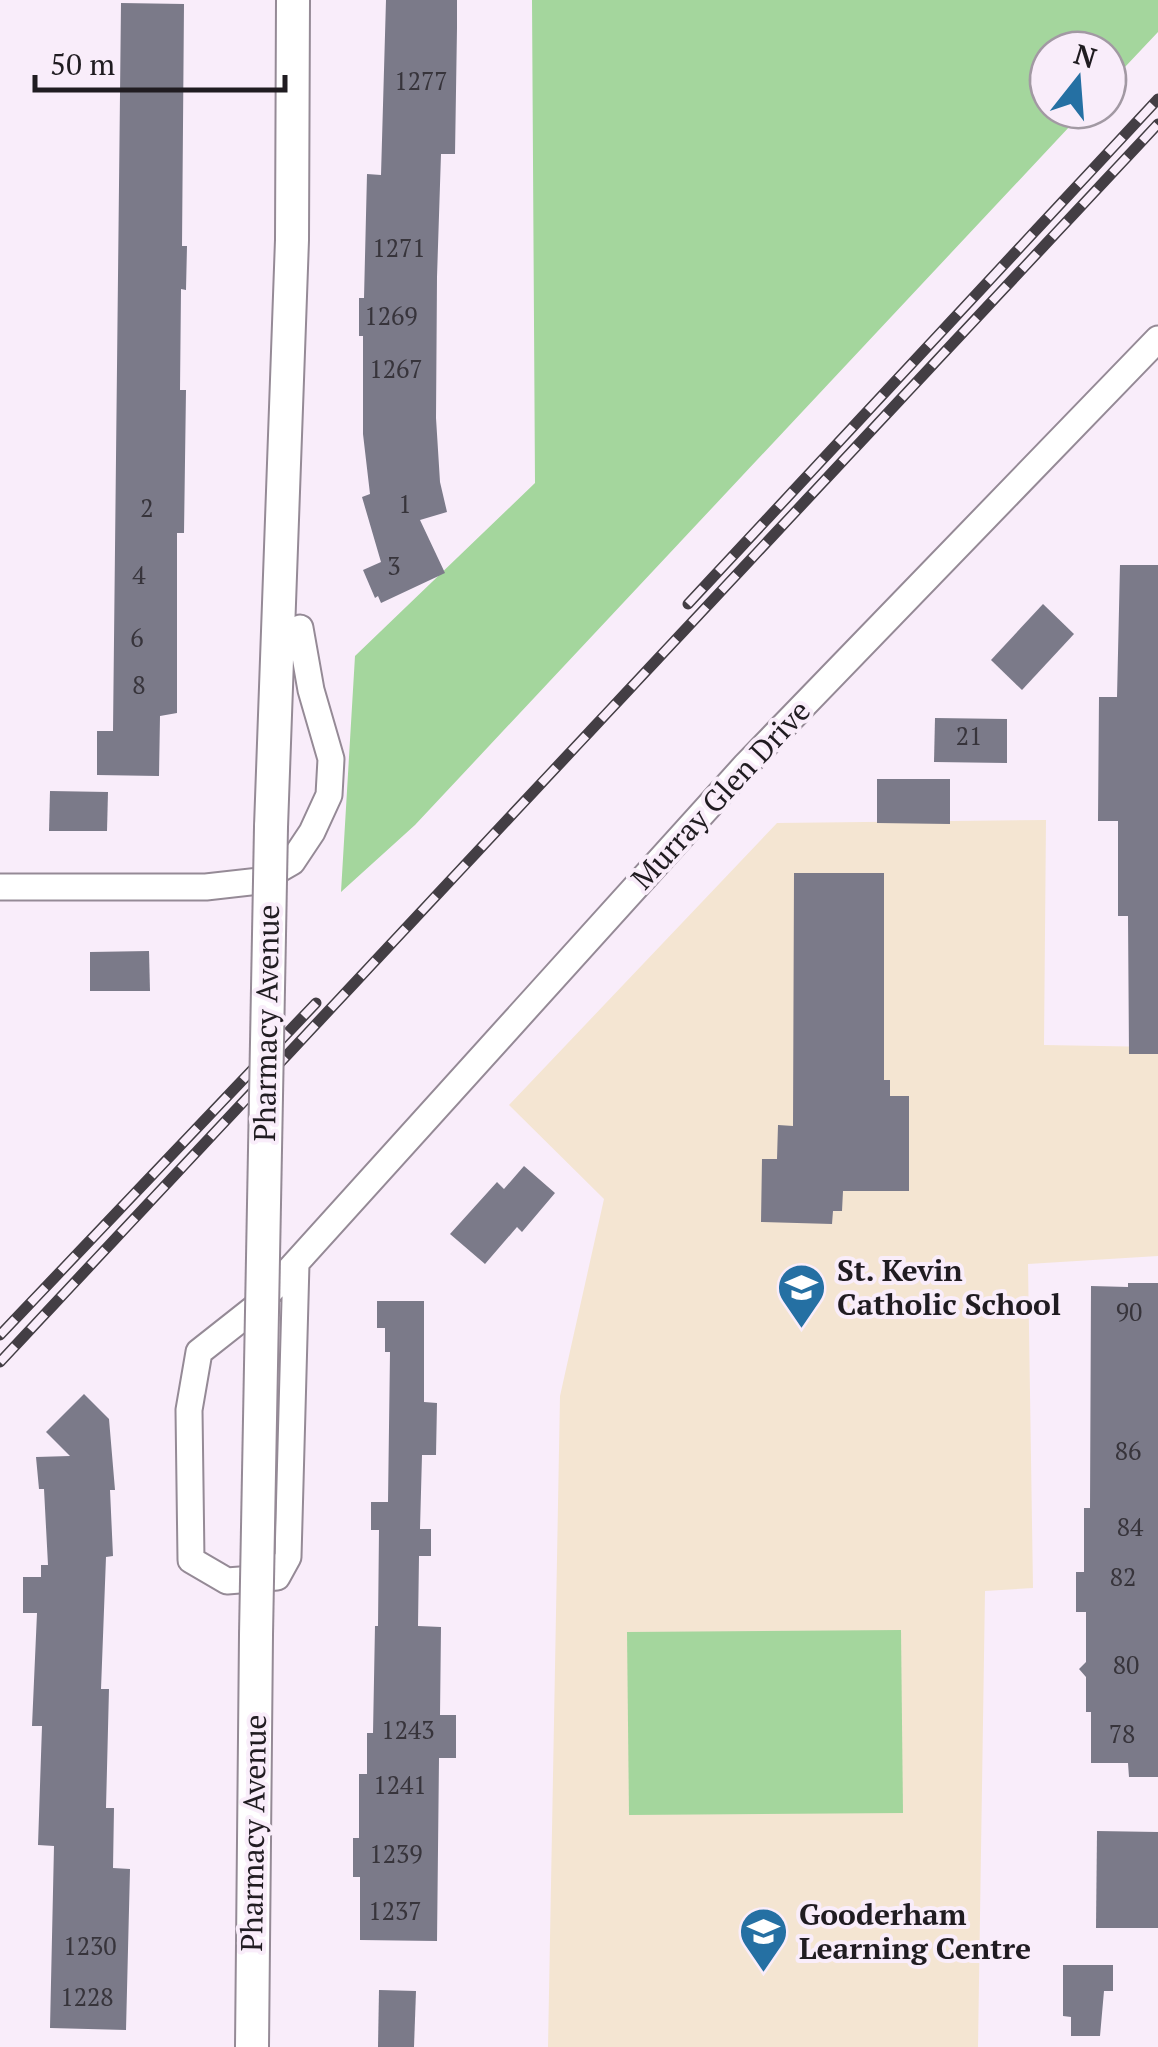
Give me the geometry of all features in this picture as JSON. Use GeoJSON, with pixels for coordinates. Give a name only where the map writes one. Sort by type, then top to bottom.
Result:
{"type":"FeatureCollection","features":[{"type":"Feature","properties":{"kind":"street","name":"Pharmacy Avenue"},"geometry":{"type":"LineString","coordinates":[[252,2047],[270,828],[292,240],[293,0]]}},
{"type":"Feature","properties":{"kind":"street","name":"Murray Glen Drive"},"geometry":{"type":"LineString","coordinates":[[296,1263],[288,1557],[277,1577],[227,1581],[191,1560],[189,1410],[199,1352],[256,1307],[746,765],[1158,339]]}},
{"type":"Feature","properties":{"kind":"street"},"geometry":{"type":"LineString","coordinates":[[0,887],[206,887],[258,880],[292,862],[329,796],[330,759],[300,628]]}},
{"type":"Feature","properties":{"kind":"shaded area","name":"St. Kevin Catholic School"},"geometry":{"type":"Polygon","coordinates":[[[1046,820],[1044,1045],[1158,1047],[1158,1256],[1028,1264],[1033,1588],[985,1591],[978,2047],[548,2047],[560,1396],[604,1199],[509,1105],[777,823],[1046,820]]]}},
{"type":"Feature","properties":{"kind":"green space"},"geometry":{"type":"Polygon","coordinates":[[[532,0],[1158,0],[1158,32],[1128,64],[1128,30],[1028,30],[1028,130],[1066,130],[415,825],[341,892],[355,656],[535,483],[532,0]]]}},
{"type":"Feature","properties":{"kind":"green space"},"geometry":{"type":"Polygon","coordinates":[[[901,1630],[903,1813],[629,1815],[627,1632],[901,1630]]]}},
{"type":"Feature","properties":{"kind":"building"},"geometry":{"type":"Polygon","coordinates":[[[386,0],[457,0],[457,28],[455,154],[441,154],[437,277],[436,418],[440,482],[447,512],[420,520],[445,573],[381,603],[363,570],[381,562],[362,497],[370,494],[363,434],[359,298],[364,298],[367,174],[381,175],[386,0]]]}},
{"type":"Feature","properties":{"kind":"building"},"geometry":{"type":"Polygon","coordinates":[[[121,3],[184,4],[182,246],[187,246],[186,290],[181,289],[180,390],[186,390],[184,533],[177,533],[177,713],[160,716],[159,776],[97,775],[97,731],[113,731],[121,3]]]}},
{"type":"Feature","properties":{"kind":"building"},"geometry":{"type":"Polygon","coordinates":[[[1120,565],[1158,565],[1158,1054],[1129,1054],[1128,916],[1118,916],[1118,821],[1098,821],[1099,697],[1117,697],[1120,565]]]}},
{"type":"Feature","properties":{"kind":"building"},"geometry":{"type":"Polygon","coordinates":[[[1043,604],[1074,634],[1022,690],[991,660],[1043,604]]]}},
{"type":"Feature","properties":{"kind":"building"},"geometry":{"type":"Polygon","coordinates":[[[935,718],[1007,719],[1007,763],[934,762],[935,718]]]}},
{"type":"Feature","properties":{"kind":"building"},"geometry":{"type":"Polygon","coordinates":[[[877,779],[950,779],[950,824],[877,823],[877,779]]]}},
{"type":"Feature","properties":{"kind":"building"},"geometry":{"type":"Polygon","coordinates":[[[50,791],[108,792],[107,831],[49,831],[50,791]]]}},
{"type":"Feature","properties":{"kind":"building"},"geometry":{"type":"Polygon","coordinates":[[[794,873],[884,873],[884,1080],[890,1080],[890,1096],[909,1096],[909,1191],[843,1191],[842,1211],[833,1211],[832,1224],[761,1222],[762,1159],[777,1159],[778,1125],[793,1126],[794,873]]]}},
{"type":"Feature","properties":{"kind":"building"},"geometry":{"type":"Polygon","coordinates":[[[149,951],[150,991],[90,991],[90,952],[149,951]]]}},
{"type":"Feature","properties":{"kind":"building"},"geometry":{"type":"Polygon","coordinates":[[[524,1166],[555,1193],[522,1232],[517,1227],[485,1264],[450,1234],[497,1182],[504,1189],[524,1166]]]}},
{"type":"Feature","properties":{"kind":"building"},"geometry":{"type":"Polygon","coordinates":[[[1128,1283],[1158,1283],[1158,1777],[1129,1777],[1128,1763],[1091,1763],[1091,1712],[1086,1712],[1086,1677],[1079,1669],[1086,1662],[1086,1612],[1076,1612],[1076,1572],[1084,1572],[1084,1508],[1090,1508],[1091,1286],[1128,1287],[1128,1283]]]}},
{"type":"Feature","properties":{"kind":"building"},"geometry":{"type":"Polygon","coordinates":[[[377,1301],[424,1301],[424,1402],[437,1403],[436,1455],[422,1455],[420,1529],[431,1529],[431,1556],[419,1556],[418,1626],[441,1627],[440,1715],[456,1715],[456,1758],[439,1758],[437,1941],[360,1940],[360,1877],[353,1877],[353,1838],[359,1838],[359,1774],[367,1774],[367,1733],[373,1733],[379,1530],[371,1530],[371,1502],[388,1502],[390,1352],[385,1352],[385,1328],[377,1328],[377,1301]]]}},
{"type":"Feature","properties":{"kind":"building"},"geometry":{"type":"Polygon","coordinates":[[[84,1394],[109,1419],[115,1490],[110,1490],[113,1556],[106,1557],[101,1689],[109,1689],[106,1808],[114,1808],[113,1868],[130,1869],[126,2030],[50,2028],[54,1846],[38,1845],[42,1726],[32,1726],[37,1613],[23,1613],[23,1577],[41,1577],[41,1565],[48,1565],[44,1489],[39,1489],[36,1457],[70,1456],[46,1432],[84,1394]]]}},
{"type":"Feature","properties":{"kind":"building"},"geometry":{"type":"Polygon","coordinates":[[[1097,1831],[1158,1832],[1158,1928],[1096,1928],[1097,1831]]]}},
{"type":"Feature","properties":{"kind":"building"},"geometry":{"type":"Polygon","coordinates":[[[1063,1965],[1113,1965],[1113,1991],[1104,1991],[1100,2036],[1071,2036],[1071,2017],[1063,2016],[1063,1965]]]}},
{"type":"Feature","properties":{"kind":"building"},"geometry":{"type":"Polygon","coordinates":[[[379,1990],[416,1991],[414,2047],[378,2047],[379,1990]]]}},
{"type":"Feature","properties":{"kind":"railway"},"geometry":{"type":"LineString","coordinates":[[688,604],[1158,99]]}},
{"type":"Feature","properties":{"kind":"railway"},"geometry":{"type":"LineString","coordinates":[[0,1362],[1158,124]]}},
{"type":"Feature","properties":{"kind":"railway"},"geometry":{"type":"LineString","coordinates":[[0,1335],[316,1003]]}},
{"type":"Feature","properties":{"kind":"place","name":"St. Kevin Catholic School"},"geometry":{"type":"Point","coordinates":[802,1330]}},
{"type":"Feature","properties":{"kind":"place","name":"Gooderham Learning Centre"},"geometry":{"type":"Point","coordinates":[764,1974]}}]}
